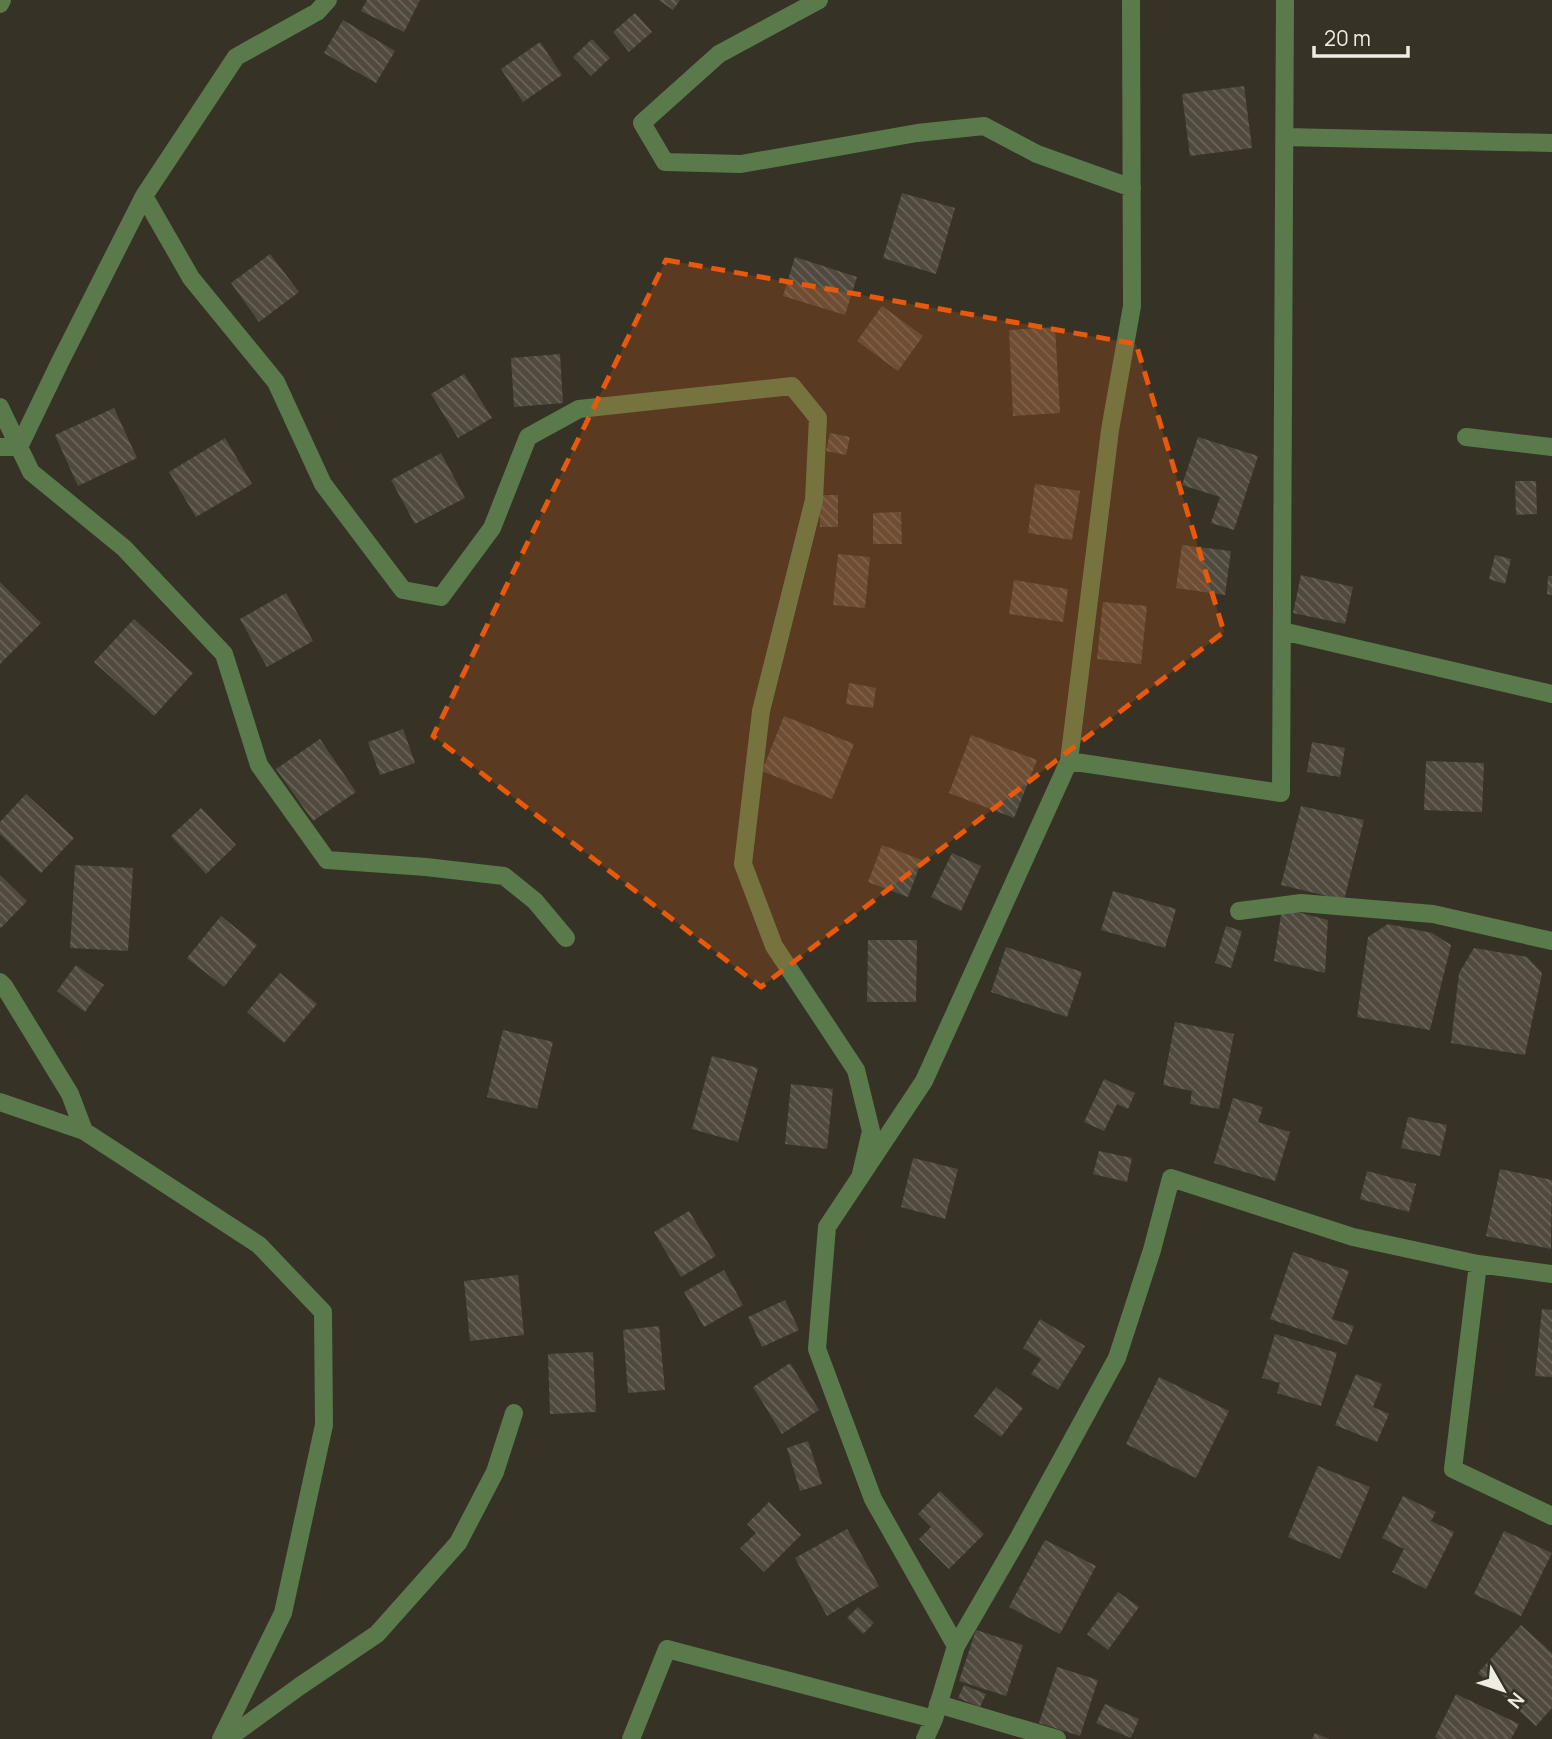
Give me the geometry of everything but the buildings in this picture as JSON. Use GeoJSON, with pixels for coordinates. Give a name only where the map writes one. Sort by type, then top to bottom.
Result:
{"type":"FeatureCollection","features":[{"type":"Feature","properties":{"kind":"street"},"geometry":{"type":"LineString","coordinates":[[19,447],[144,196],[236,57],[317,12],[328,0]]}},
{"type":"Feature","properties":{"kind":"street"},"geometry":{"type":"LineString","coordinates":[[819,0],[719,54],[642,123],[665,162],[741,164],[918,133],[984,126],[1037,154],[1132,188]]}},
{"type":"Feature","properties":{"kind":"street"},"geometry":{"type":"LineString","coordinates":[[956,1646],[873,1499],[817,1349],[827,1227],[924,1081],[1069,761],[1110,430],[1132,306],[1131,0]]}},
{"type":"Feature","properties":{"kind":"street"},"geometry":{"type":"LineString","coordinates":[[1069,761],[1280,793],[1285,0]]}},
{"type":"Feature","properties":{"kind":"street"},"geometry":{"type":"LineString","coordinates":[[1284,137],[1552,143]]}},
{"type":"Feature","properties":{"kind":"street"},"geometry":{"type":"LineString","coordinates":[[144,196],[191,278],[276,382],[323,484],[403,590],[441,597],[492,528],[527,437],[579,409],[792,386],[818,418],[814,500],[761,711],[743,864],[774,946],[856,1070],[871,1131],[860,1178]]}},
{"type":"Feature","properties":{"kind":"street"},"geometry":{"type":"LineString","coordinates":[[0,407],[31,472],[124,548],[224,654],[259,765],[327,860],[504,876],[535,901],[566,938]]}},
{"type":"Feature","properties":{"kind":"street"},"geometry":{"type":"LineString","coordinates":[[1466,437],[1552,447]]}},
{"type":"Feature","properties":{"kind":"street"},"geometry":{"type":"LineString","coordinates":[[0,447],[19,447]]}},
{"type":"Feature","properties":{"kind":"street"},"geometry":{"type":"LineString","coordinates":[[1282,631],[1552,694]]}},
{"type":"Feature","properties":{"kind":"street"},"geometry":{"type":"LineString","coordinates":[[1240,911],[1301,903],[1433,914],[1552,941]]}},
{"type":"Feature","properties":{"kind":"street"},"geometry":{"type":"LineString","coordinates":[[0,982],[71,1094],[84,1131]]}},
{"type":"Feature","properties":{"kind":"street"},"geometry":{"type":"LineString","coordinates":[[0,1102],[84,1131],[259,1245],[323,1311],[324,1425],[283,1613],[221,1739]]}},
{"type":"Feature","properties":{"kind":"street"},"geometry":{"type":"LineString","coordinates":[[925,1739],[956,1646],[1117,1359],[1152,1250],[1171,1178],[1353,1237],[1478,1264],[1552,1273]]}},
{"type":"Feature","properties":{"kind":"street"},"geometry":{"type":"LineString","coordinates":[[1478,1264],[1453,1469],[1552,1516]]}},
{"type":"Feature","properties":{"kind":"street"},"geometry":{"type":"LineString","coordinates":[[227,1739],[377,1634],[458,1543],[495,1472],[514,1413]]}},
{"type":"Feature","properties":{"kind":"street"},"geometry":{"type":"LineString","coordinates":[[631,1739],[667,1649],[1057,1739]]}},
{"type":"Feature","properties":{"kind":"highlighted area"},"geometry":{"type":"Polygon","coordinates":[[[666,260],[1136,344],[1224,632],[761,987],[433,736],[666,260]]]}}]}
